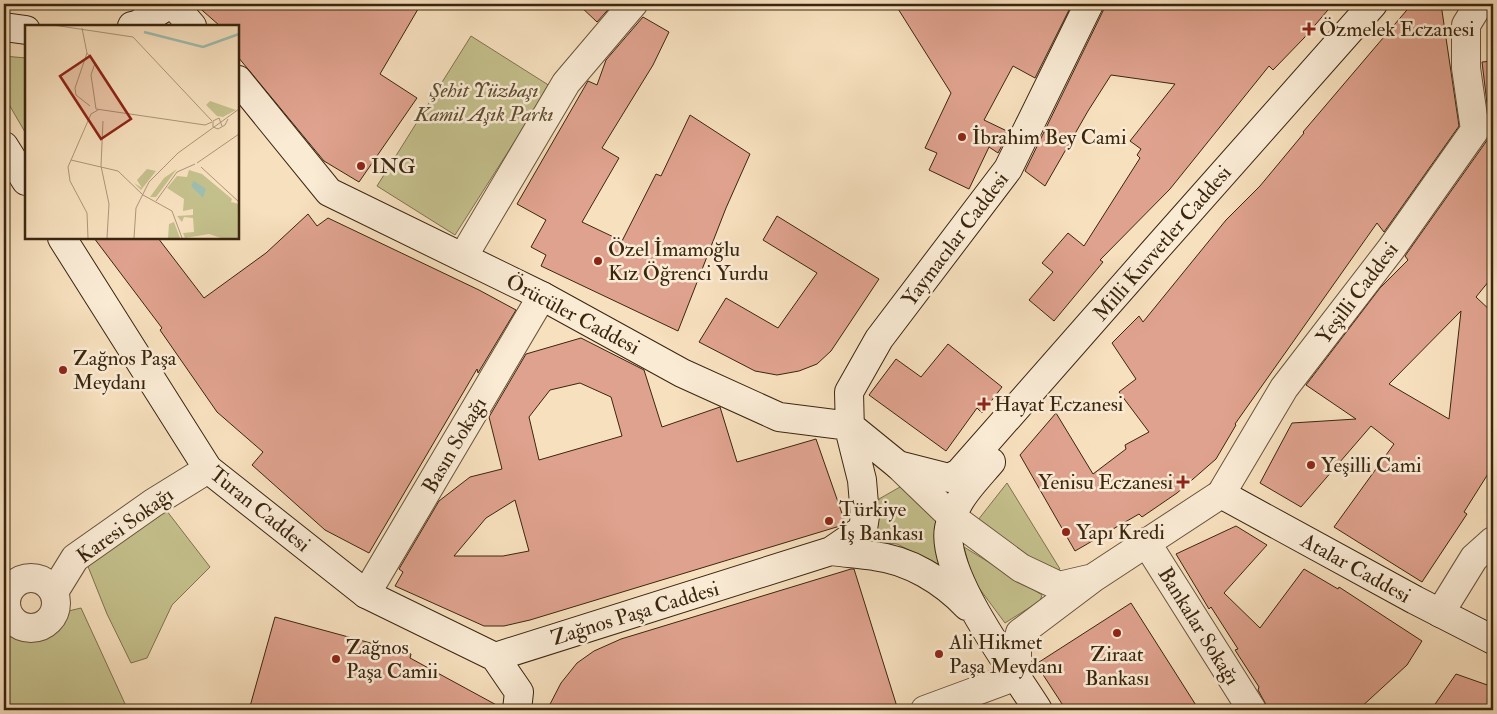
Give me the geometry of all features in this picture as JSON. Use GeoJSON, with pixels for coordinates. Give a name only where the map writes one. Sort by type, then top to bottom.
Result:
{"type":"FeatureCollection","features":[{"type":"Feature","properties":{"kind":"main road"},"geometry":{"type":"LineString","coordinates":[[138,25],[172,4],[191,25]]}},
{"type":"Feature","properties":{"kind":"main road"},"geometry":{"type":"LineString","coordinates":[[463,257],[566,83],[634,4]]}},
{"type":"Feature","properties":{"kind":"main road","name":"Yaymacılar Caddesi"},"geometry":{"type":"LineString","coordinates":[[832,551],[863,529],[865,516],[862,480],[850,426],[849,392],[865,362],[1008,169],[1089,4]]}},
{"type":"Feature","properties":{"kind":"main road","name":"Milli Kuvvetler Caddesi"},"geometry":{"type":"LineString","coordinates":[[898,465],[949,478],[959,473],[1037,382],[1093,322],[1373,4]]}},
{"type":"Feature","properties":{"kind":"main road","name":"Yeşilli Caddesi"},"geometry":{"type":"LineString","coordinates":[[1017,676],[1017,646],[1020,633],[1093,578],[1221,494],[1284,388],[1391,249],[1474,130],[1466,68],[1466,25],[1479,4]]}},
{"type":"Feature","properties":{"kind":"main road"},"geometry":{"type":"LineString","coordinates":[[4,27],[25,30]]}},
{"type":"Feature","properties":{"kind":"main road","name":"Örücüler Caddesi"},"geometry":{"type":"LineString","coordinates":[[239,81],[329,192],[542,296],[682,373],[779,417],[850,426]]}},
{"type":"Feature","properties":{"kind":"main road"},"geometry":{"type":"LineString","coordinates":[[5,150],[25,180]]}},
{"type":"Feature","properties":{"kind":"main road","name":"Turan Caddesi"},"geometry":{"type":"LineString","coordinates":[[63,239],[208,469],[366,594],[495,657]]}},
{"type":"Feature","properties":{"kind":"main road","name":"Basın Sokağı"},"geometry":{"type":"LineString","coordinates":[[366,594],[542,296]]}},
{"type":"Feature","properties":{"kind":"main road"},"geometry":{"type":"LineString","coordinates":[[1038,710],[980,620],[951,562],[948,530],[960,498],[1055,384],[1093,322]]}},
{"type":"Feature","properties":{"kind":"main road"},"geometry":{"type":"LineString","coordinates":[[850,426],[898,465],[952,517],[1021,568],[1059,586],[1093,578]]}},
{"type":"Feature","properties":{"kind":"main road","name":"Karesi Sokağı"},"geometry":{"type":"LineString","coordinates":[[54,592],[75,558],[153,503],[208,469]]}},
{"type":"Feature","properties":{"kind":"main road","name":"Atalar Caddesi"},"geometry":{"type":"LineString","coordinates":[[1221,494],[1493,640]]}},
{"type":"Feature","properties":{"kind":"main road"},"geometry":{"type":"LineString","coordinates":[[1440,613],[1474,558],[1493,541]]}},
{"type":"Feature","properties":{"kind":"main road","name":"Bankalar Sokağı"},"geometry":{"type":"LineString","coordinates":[[1146,542],[1252,710]]}},
{"type":"Feature","properties":{"kind":"main road"},"geometry":{"type":"LineString","coordinates":[[832,551],[874,556],[902,563],[936,579],[956,594],[980,620]]}},
{"type":"Feature","properties":{"kind":"main road","name":"Zağnos Paşa Caddesi"},"geometry":{"type":"LineString","coordinates":[[495,657],[832,551]]}},
{"type":"Feature","properties":{"kind":"main road"},"geometry":{"type":"LineString","coordinates":[[25,579],[42,580],[54,592],[55,609],[52,616],[40,626],[33,628],[18,624],[5,610],[7,596],[11,588],[25,579]]}},
{"type":"Feature","properties":{"kind":"main road"},"geometry":{"type":"LineString","coordinates":[[495,657],[519,692],[517,710]]}},
{"type":"Feature","properties":{"kind":"main road"},"geometry":{"type":"LineString","coordinates":[[925,710],[1017,676]]}},
{"type":"Feature","properties":{"kind":"green space","name":"Şehit Yüzbaşı Kamil Aşık Parkı"},"geometry":{"type":"Polygon","coordinates":[[[471,36],[550,86],[455,235],[377,186],[471,36]]]}},
{"type":"Feature","properties":{"kind":"green space"},"geometry":{"type":"Polygon","coordinates":[[[4,56],[25,58],[25,132],[4,96],[4,56]]]}},
{"type":"Feature","properties":{"kind":"green space"},"geometry":{"type":"Polygon","coordinates":[[[1007,483],[1060,569],[1056,571],[1036,563],[978,520],[1007,483]]]}},
{"type":"Feature","properties":{"kind":"green space"},"geometry":{"type":"Polygon","coordinates":[[[900,487],[936,517],[939,565],[897,544],[872,542],[879,499],[900,487]]]}},
{"type":"Feature","properties":{"kind":"green space"},"geometry":{"type":"Polygon","coordinates":[[[163,506],[210,567],[172,605],[147,658],[131,663],[107,614],[85,559],[163,506]]]}},
{"type":"Feature","properties":{"kind":"green space"},"geometry":{"type":"Polygon","coordinates":[[[964,547],[1042,595],[1040,601],[1005,623],[973,580],[964,547]]]}},
{"type":"Feature","properties":{"kind":"green space"},"geometry":{"type":"Polygon","coordinates":[[[81,608],[126,706],[125,710],[4,710],[4,628],[10,626],[28,635],[47,632],[60,613],[81,608]]]}},
{"type":"Feature","properties":{"kind":"building"},"geometry":{"type":"Polygon","coordinates":[[[195,4],[421,4],[380,74],[417,98],[359,182],[324,161],[239,58],[239,25],[219,25],[195,4]]]}},
{"type":"Feature","properties":{"kind":"building"},"geometry":{"type":"Polygon","coordinates":[[[578,4],[613,4],[597,22],[578,4]]]}},
{"type":"Feature","properties":{"kind":"building"},"geometry":{"type":"Polygon","coordinates":[[[895,4],[1072,4],[1035,78],[1013,66],[984,120],[1009,132],[998,153],[989,147],[969,189],[929,170],[937,153],[925,148],[951,93],[895,4]]]}},
{"type":"Feature","properties":{"kind":"building"},"geometry":{"type":"Polygon","coordinates":[[[1104,4],[1333,4],[1273,70],[1269,66],[1170,189],[1100,260],[1103,262],[1054,321],[1029,300],[1053,272],[1042,263],[1068,233],[1084,246],[1140,158],[1137,155],[1141,149],[1130,141],[1175,84],[1111,75],[1045,186],[1025,171],[1103,11],[1104,4]]]}},
{"type":"Feature","properties":{"kind":"building"},"geometry":{"type":"Polygon","coordinates":[[[1412,4],[1441,4],[1459,126],[1384,232],[1377,223],[1235,424],[1216,459],[1177,493],[1142,517],[1139,514],[1075,551],[1020,455],[1056,413],[1093,474],[1126,449],[1125,445],[1149,432],[1119,392],[1136,379],[1112,343],[1139,316],[1143,322],[1226,220],[1260,186],[1303,132],[1412,4]]]}},
{"type":"Feature","properties":{"kind":"building"},"geometry":{"type":"Polygon","coordinates":[[[643,17],[669,32],[653,65],[602,148],[619,158],[582,222],[622,241],[656,174],[661,176],[690,115],[750,154],[726,208],[678,331],[541,266],[546,255],[531,247],[546,220],[517,204],[588,81],[597,85],[606,60],[643,17]]]}},
{"type":"Feature","properties":{"kind":"building"},"geometry":{"type":"Polygon","coordinates":[[[1493,61],[1493,276],[1476,297],[1493,313],[1493,466],[1464,512],[1467,514],[1422,582],[1334,527],[1394,444],[1371,426],[1301,507],[1260,483],[1292,423],[1356,419],[1306,385],[1380,288],[1408,260],[1405,256],[1488,139],[1490,128],[1482,62],[1493,61]],[[1461,311],[1389,384],[1449,419],[1461,311]]]}},
{"type":"Feature","properties":{"kind":"building"},"geometry":{"type":"Polygon","coordinates":[[[308,214],[317,226],[328,218],[479,290],[516,310],[478,373],[477,369],[369,553],[325,530],[252,465],[263,452],[217,412],[160,330],[162,328],[95,239],[159,239],[204,298],[266,253],[308,214]]]}},
{"type":"Feature","properties":{"kind":"building"},"geometry":{"type":"Polygon","coordinates":[[[777,216],[879,279],[831,351],[817,364],[799,371],[777,375],[755,371],[699,342],[726,298],[778,328],[817,273],[763,240],[777,216]]]}},
{"type":"Feature","properties":{"kind":"building"},"geometry":{"type":"Polygon","coordinates":[[[581,338],[644,370],[662,427],[720,407],[737,462],[816,439],[845,522],[840,526],[530,620],[504,626],[484,626],[395,586],[403,572],[399,569],[439,501],[470,477],[502,469],[489,417],[526,354],[581,338]],[[580,383],[550,390],[529,417],[539,460],[622,436],[611,397],[580,383]],[[515,500],[486,518],[454,556],[503,556],[529,551],[515,500]]]}},
{"type":"Feature","properties":{"kind":"building"},"geometry":{"type":"Polygon","coordinates":[[[948,344],[1002,387],[982,413],[977,408],[946,451],[869,395],[896,359],[921,377],[948,344]]]}},
{"type":"Feature","properties":{"kind":"building"},"geometry":{"type":"Polygon","coordinates":[[[1236,526],[1267,545],[1224,593],[1260,628],[1304,569],[1338,589],[1339,587],[1422,641],[1407,665],[1358,710],[1269,710],[1258,690],[1259,687],[1235,650],[1238,649],[1211,607],[1209,609],[1176,554],[1236,526]]]}},
{"type":"Feature","properties":{"kind":"building"},"geometry":{"type":"Polygon","coordinates":[[[854,569],[898,710],[547,710],[561,683],[577,663],[594,651],[621,639],[854,569]]]}},
{"type":"Feature","properties":{"kind":"building","name":"Ziraat Bankası"},"geometry":{"type":"Polygon","coordinates":[[[1131,603],[1199,710],[1066,710],[1036,664],[1131,603]]]}},
{"type":"Feature","properties":{"kind":"building","name":"Zağnos Paşa Camii"},"geometry":{"type":"Polygon","coordinates":[[[275,617],[411,654],[410,658],[502,708],[502,710],[249,710],[275,617]]]}},
{"type":"Feature","properties":{"kind":"building"},"geometry":{"type":"Polygon","coordinates":[[[1456,674],[1493,687],[1493,710],[1431,710],[1456,674]]]}},
{"type":"Feature","properties":{"kind":"place","name":"Özmelek Eczanesi"},"geometry":{"type":"Point","coordinates":[1309,29]}},
{"type":"Feature","properties":{"kind":"place","name":"İbrahim Bey Cami"},"geometry":{"type":"Point","coordinates":[962,137]}},
{"type":"Feature","properties":{"kind":"place","name":"ING"},"geometry":{"type":"Point","coordinates":[361,166]}},
{"type":"Feature","properties":{"kind":"place","name":"Özel İmamoğlu Kız Öğrenci Yurdu"},"geometry":{"type":"Point","coordinates":[598,261]}},
{"type":"Feature","properties":{"kind":"place","name":"Zağnos Paşa Meydanı"},"geometry":{"type":"Point","coordinates":[63,370]}},
{"type":"Feature","properties":{"kind":"place","name":"Hayat Eczanesi"},"geometry":{"type":"Point","coordinates":[984,404]}},
{"type":"Feature","properties":{"kind":"place","name":"Yeşilli Cami"},"geometry":{"type":"Point","coordinates":[1311,465]}},
{"type":"Feature","properties":{"kind":"place","name":"Yenisu Eczanesi"},"geometry":{"type":"Point","coordinates":[1183,482]}},
{"type":"Feature","properties":{"kind":"place","name":"Türkiye İş Bankası"},"geometry":{"type":"Point","coordinates":[829,521]}},
{"type":"Feature","properties":{"kind":"place","name":"Yapı Kredi"},"geometry":{"type":"Point","coordinates":[1066,532]}},
{"type":"Feature","properties":{"kind":"place","name":"Ziraat Bankası"},"geometry":{"type":"Point","coordinates":[1117,633]}},
{"type":"Feature","properties":{"kind":"place","name":"Ali Hikmet Paşa Meydanı"},"geometry":{"type":"Point","coordinates":[939,654]}},
{"type":"Feature","properties":{"kind":"place","name":"Zağnos Paşa Camii"},"geometry":{"type":"Point","coordinates":[336,659]}}]}
